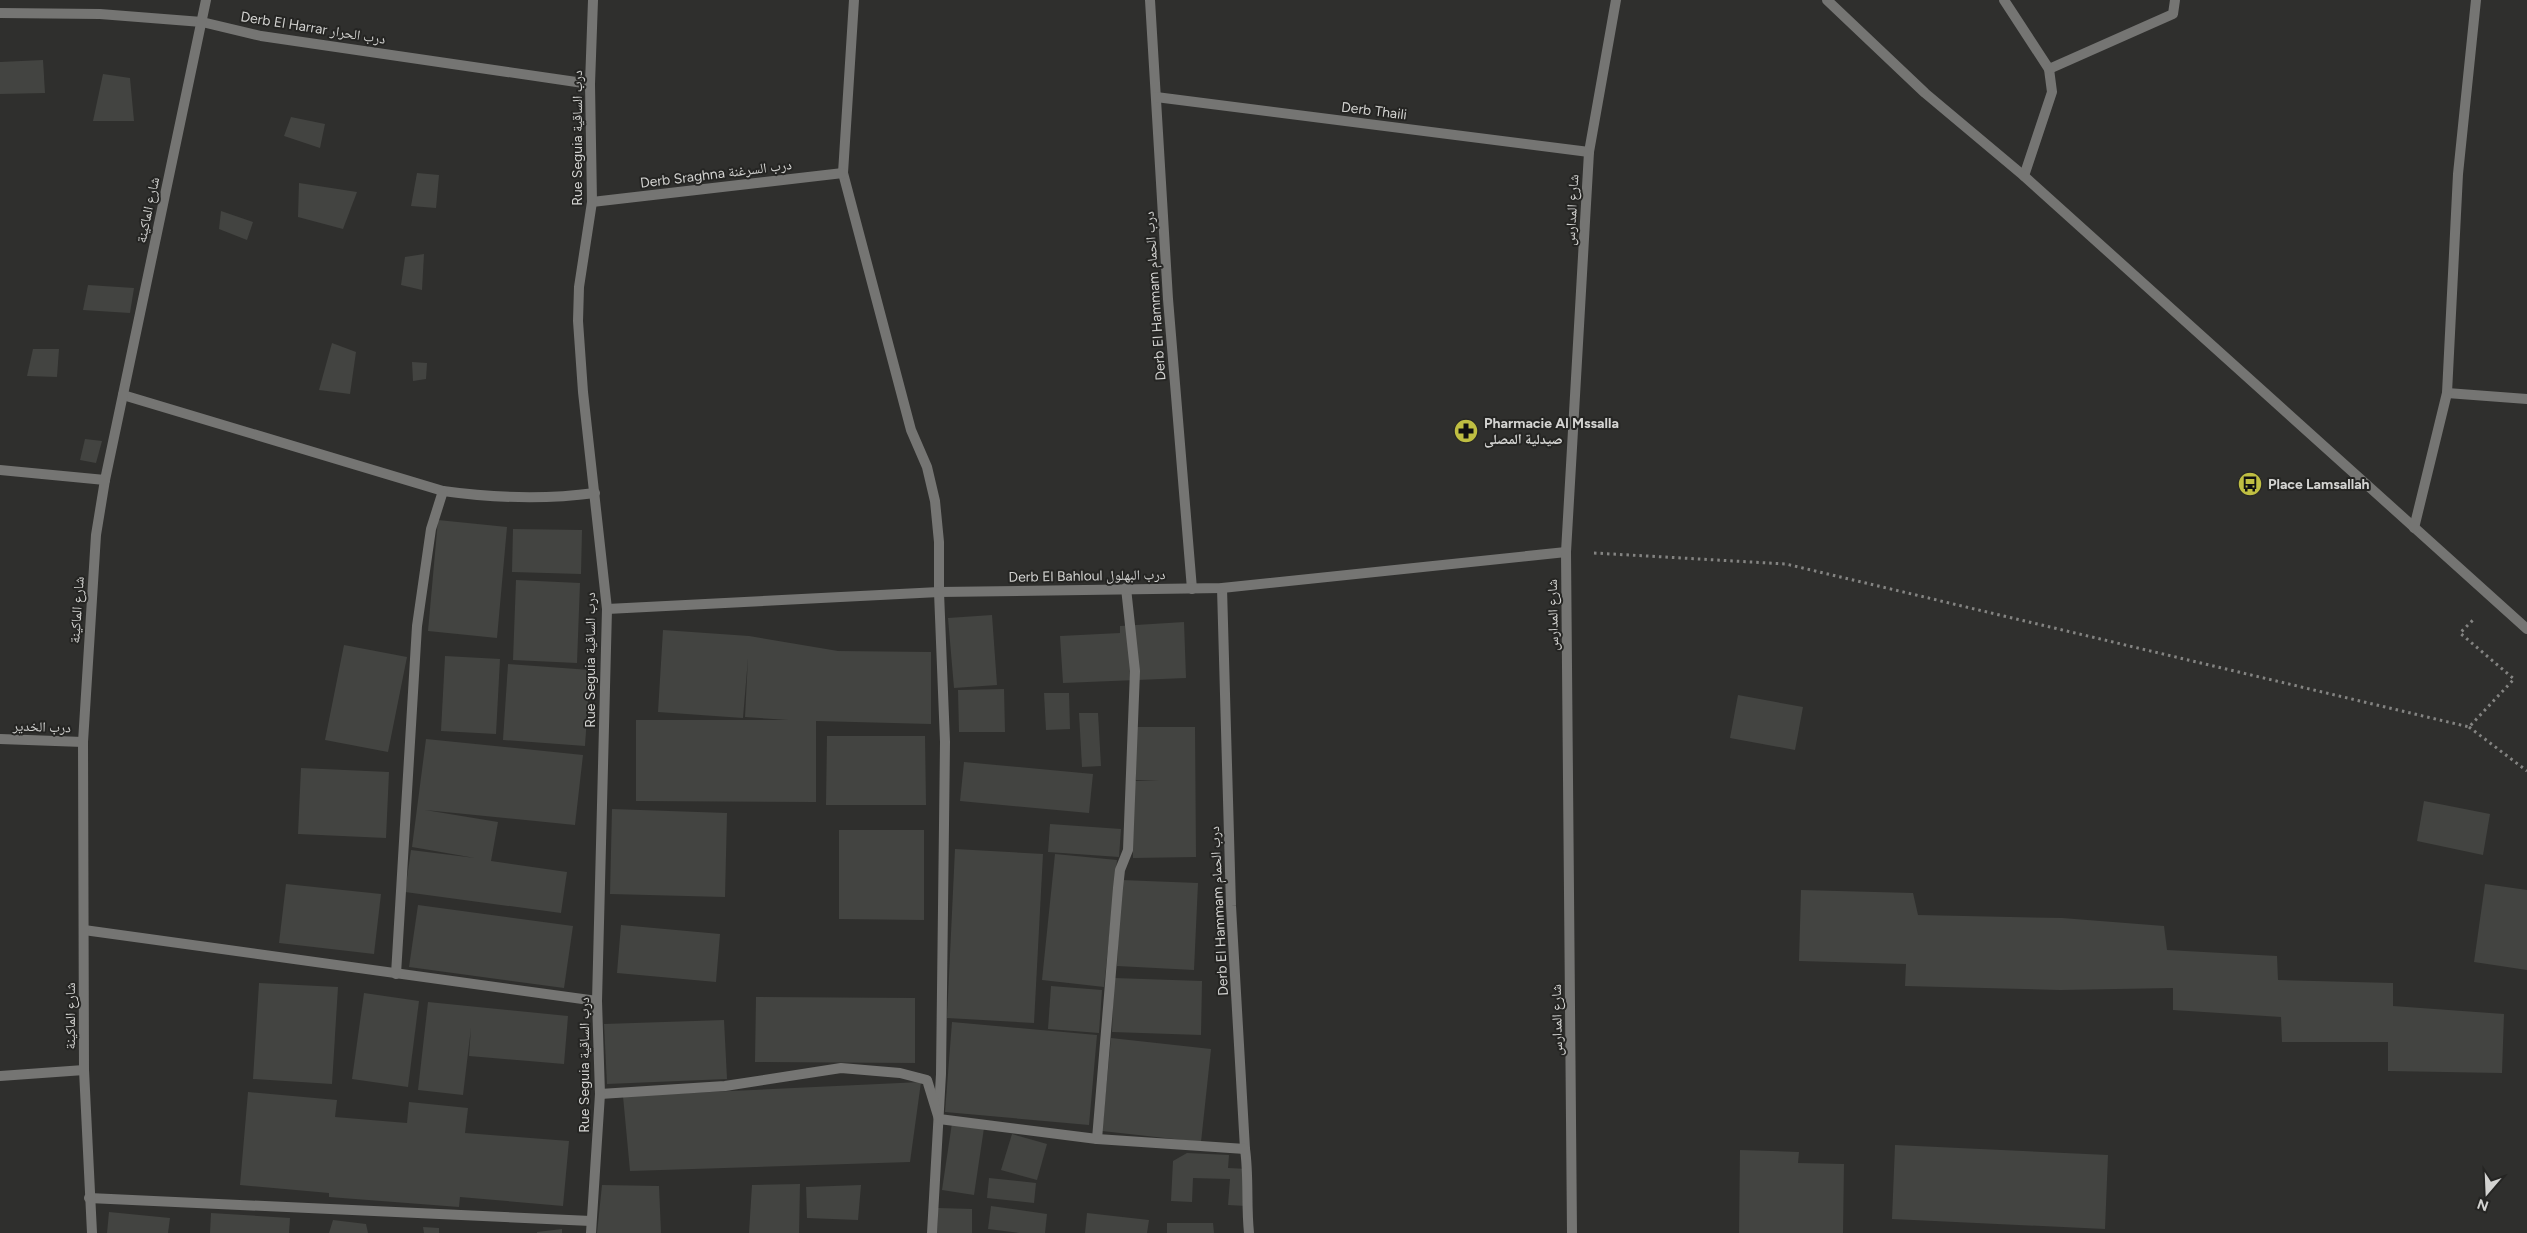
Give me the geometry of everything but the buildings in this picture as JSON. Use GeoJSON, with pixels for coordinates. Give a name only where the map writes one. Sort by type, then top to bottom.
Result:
{"type":"FeatureCollection","features":[{"type":"Feature","properties":{"kind":"street","name":"شارع الماكينة"},"geometry":{"type":"LineString","coordinates":[[92,1233],[84,1070],[83,742],[96,535],[105,480],[206,0]]}},
{"type":"Feature","properties":{"kind":"street","name":"Rue Seguia درب الساقية"},"geometry":{"type":"LineString","coordinates":[[591,1233],[600,1094],[597,1001],[607,609],[583,392],[578,321],[579,288],[592,202],[590,84],[593,0]]}},
{"type":"Feature","properties":{"kind":"street"},"geometry":{"type":"LineString","coordinates":[[854,0],[842,173],[911,430],[927,467],[934,501],[939,542],[945,742],[939,1119],[932,1233]]}},
{"type":"Feature","properties":{"kind":"street","name":"Derb El Hammam درب الحمام"},"geometry":{"type":"LineString","coordinates":[[1150,0],[1168,299],[1192,589]]}},
{"type":"Feature","properties":{"kind":"street","name":"شارع المدارس"},"geometry":{"type":"LineString","coordinates":[[1572,1233],[1566,552],[1589,152],[1616,0]]}},
{"type":"Feature","properties":{"kind":"street"},"geometry":{"type":"LineString","coordinates":[[1827,0],[1925,93],[2024,176],[2492,600],[2527,629]]}},
{"type":"Feature","properties":{"kind":"street"},"geometry":{"type":"LineString","coordinates":[[2004,0],[2049,69],[2052,92],[2024,176]]}},
{"type":"Feature","properties":{"kind":"street"},"geometry":{"type":"LineString","coordinates":[[2049,69],[2173,14],[2174,0]]}},
{"type":"Feature","properties":{"kind":"street"},"geometry":{"type":"LineString","coordinates":[[2414,528],[2447,392],[2458,174],[2476,0]]}},
{"type":"Feature","properties":{"kind":"street","name":"Derb El Harrar درب الحرار"},"geometry":{"type":"LineString","coordinates":[[0,13],[100,14],[202,22],[261,36],[590,84]]}},
{"type":"Feature","properties":{"kind":"street","name":"Derb Thaili"},"geometry":{"type":"LineString","coordinates":[[1156,98],[1589,152]]}},
{"type":"Feature","properties":{"kind":"street","name":"Derb Sraghna درب السرغنة"},"geometry":{"type":"LineString","coordinates":[[592,202],[842,173]]}},
{"type":"Feature","properties":{"kind":"street"},"geometry":{"type":"LineString","coordinates":[[2447,392],[2527,399]]}},
{"type":"Feature","properties":{"kind":"street"},"geometry":{"type":"LineString","coordinates":[[123,394],[443,491],[492,498],[563,497],[595,493]]}},
{"type":"Feature","properties":{"kind":"street"},"geometry":{"type":"LineString","coordinates":[[0,470],[105,480]]}},
{"type":"Feature","properties":{"kind":"street"},"geometry":{"type":"LineString","coordinates":[[396,974],[417,626],[431,529],[443,491]]}},
{"type":"Feature","properties":{"kind":"street","name":"Derb El Bahloul درب البهلول"},"geometry":{"type":"LineString","coordinates":[[607,609],[939,592],[1222,588],[1566,552]]}},
{"type":"Feature","properties":{"kind":"street"},"geometry":{"type":"LineString","coordinates":[[1098,1139],[1118,888],[1120,870],[1128,850],[1130,812],[1135,671],[1126,588]]}},
{"type":"Feature","properties":{"kind":"street","name":"Derb El Hammam درب الحمام"},"geometry":{"type":"LineString","coordinates":[[1222,588],[1231,906],[1245,1149],[1248,1169],[1246,1206],[1249,1233]]}},
{"type":"Feature","properties":{"kind":"street","name":"درب الخدير"},"geometry":{"type":"LineString","coordinates":[[0,739],[83,742]]}},
{"type":"Feature","properties":{"kind":"street"},"geometry":{"type":"LineString","coordinates":[[84,930],[597,1001]]}},
{"type":"Feature","properties":{"kind":"street"},"geometry":{"type":"LineString","coordinates":[[600,1094],[725,1086],[841,1068],[900,1073],[927,1080],[939,1119]]}},
{"type":"Feature","properties":{"kind":"street"},"geometry":{"type":"LineString","coordinates":[[0,1076],[84,1070]]}},
{"type":"Feature","properties":{"kind":"street"},"geometry":{"type":"LineString","coordinates":[[939,1119],[1098,1139],[1245,1149]]}},
{"type":"Feature","properties":{"kind":"street"},"geometry":{"type":"LineString","coordinates":[[89,1198],[591,1221]]}},
{"type":"Feature","properties":{"kind":"path"},"geometry":{"type":"LineString","coordinates":[[1566,552],[1786,564],[2469,727],[2527,770]]}},
{"type":"Feature","properties":{"kind":"path"},"geometry":{"type":"LineString","coordinates":[[2469,727],[2514,679],[2460,633],[2492,600]]}},
{"type":"Feature","properties":{"kind":"place","name":"Pharmacie Al Mssalla صيدلية المصلى"},"geometry":{"type":"Point","coordinates":[1466,431]}},
{"type":"Feature","properties":{"kind":"place","name":"Place Lamsallah"},"geometry":{"type":"Point","coordinates":[2250,484]}}]}
